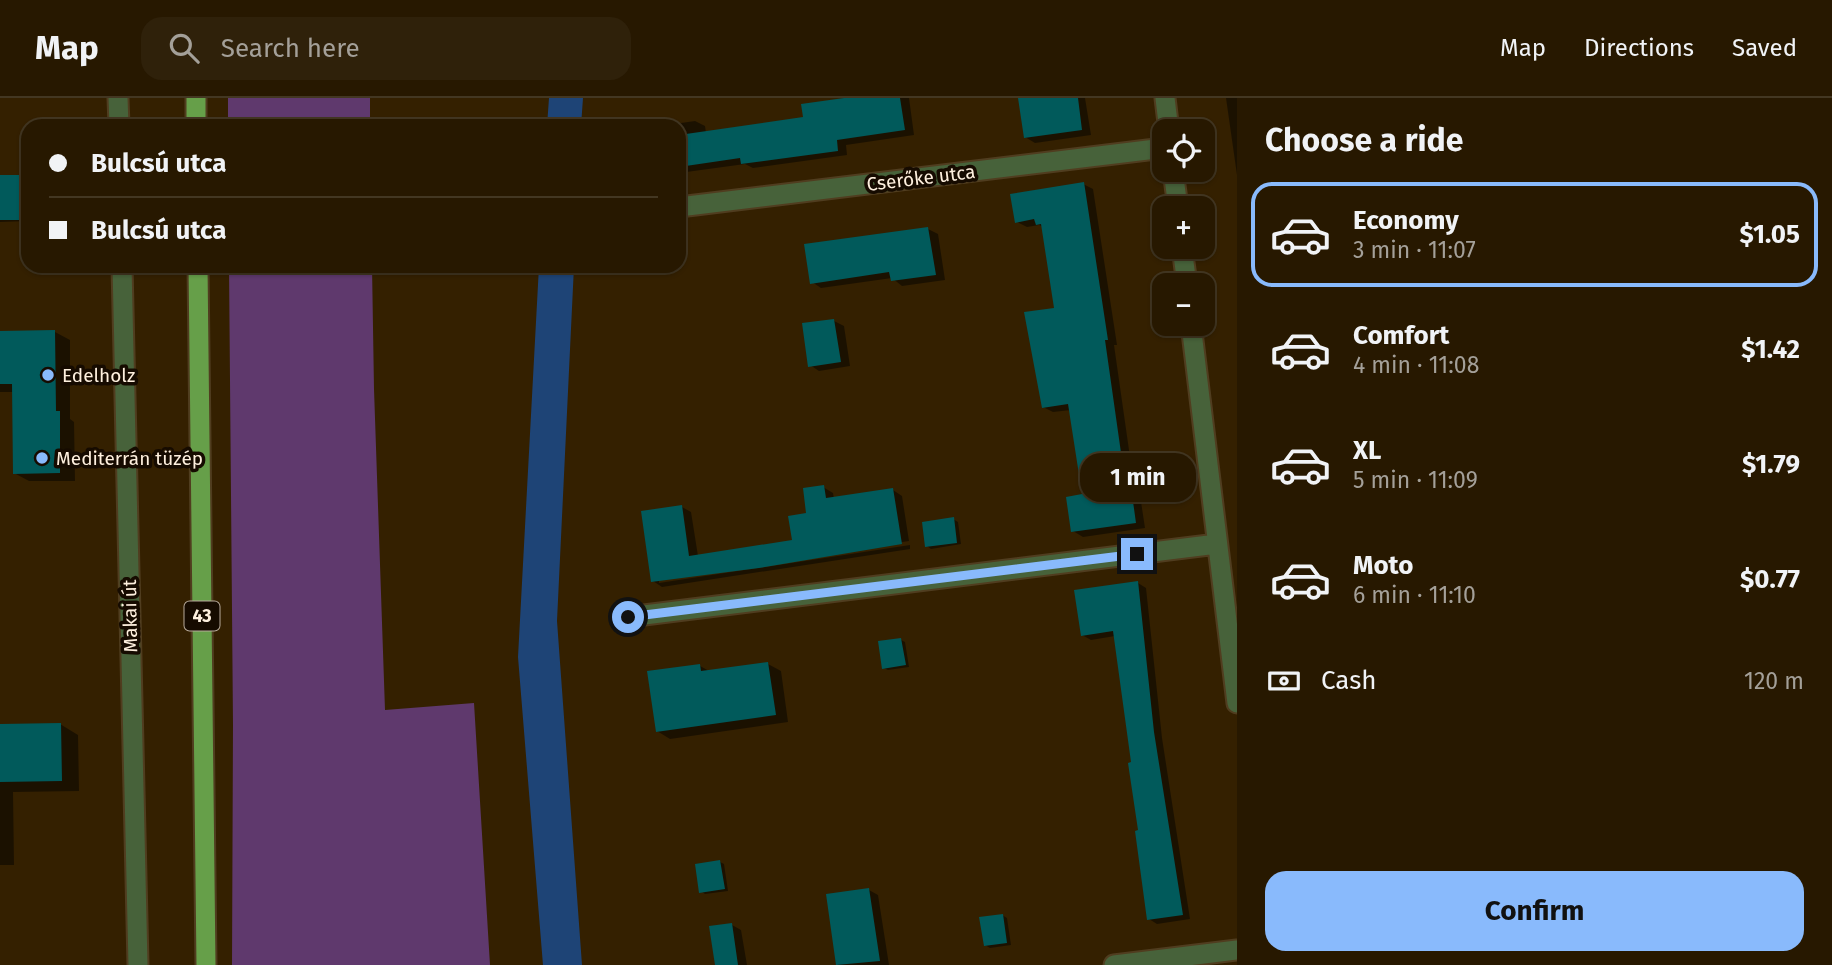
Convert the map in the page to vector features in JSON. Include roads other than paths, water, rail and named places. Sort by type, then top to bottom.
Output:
[{"type":"main road","points":[[196,98],[196,119]]},
{"type":"main road","name":"43","points":[[198,273],[206,965]]},
{"type":"street","points":[[118,98],[119,119]]},
{"type":"street","points":[[1165,98],[1168,119]]},
{"type":"street","name":"Cserőke utca","points":[[686,206],[1152,149]]},
{"type":"street","name":"Makai út","points":[[122,273],[138,965]]},
{"type":"street","points":[[1192,336],[1237,703]]},
{"type":"street","points":[[628,617],[1217,544]]},
{"type":"street","points":[[1114,965],[1237,950]]},
{"type":"water","points":[[549,98],[583,98],[582,119],[548,119]]},
{"type":"water","points":[[539,273],[574,273],[557,621],[582,965],[543,965],[518,657]]},
{"type":"place","name":"Edelholz","points":[[48,375]]},
{"type":"place","name":"Mediterrán tüzép","points":[[42,458]]}]
